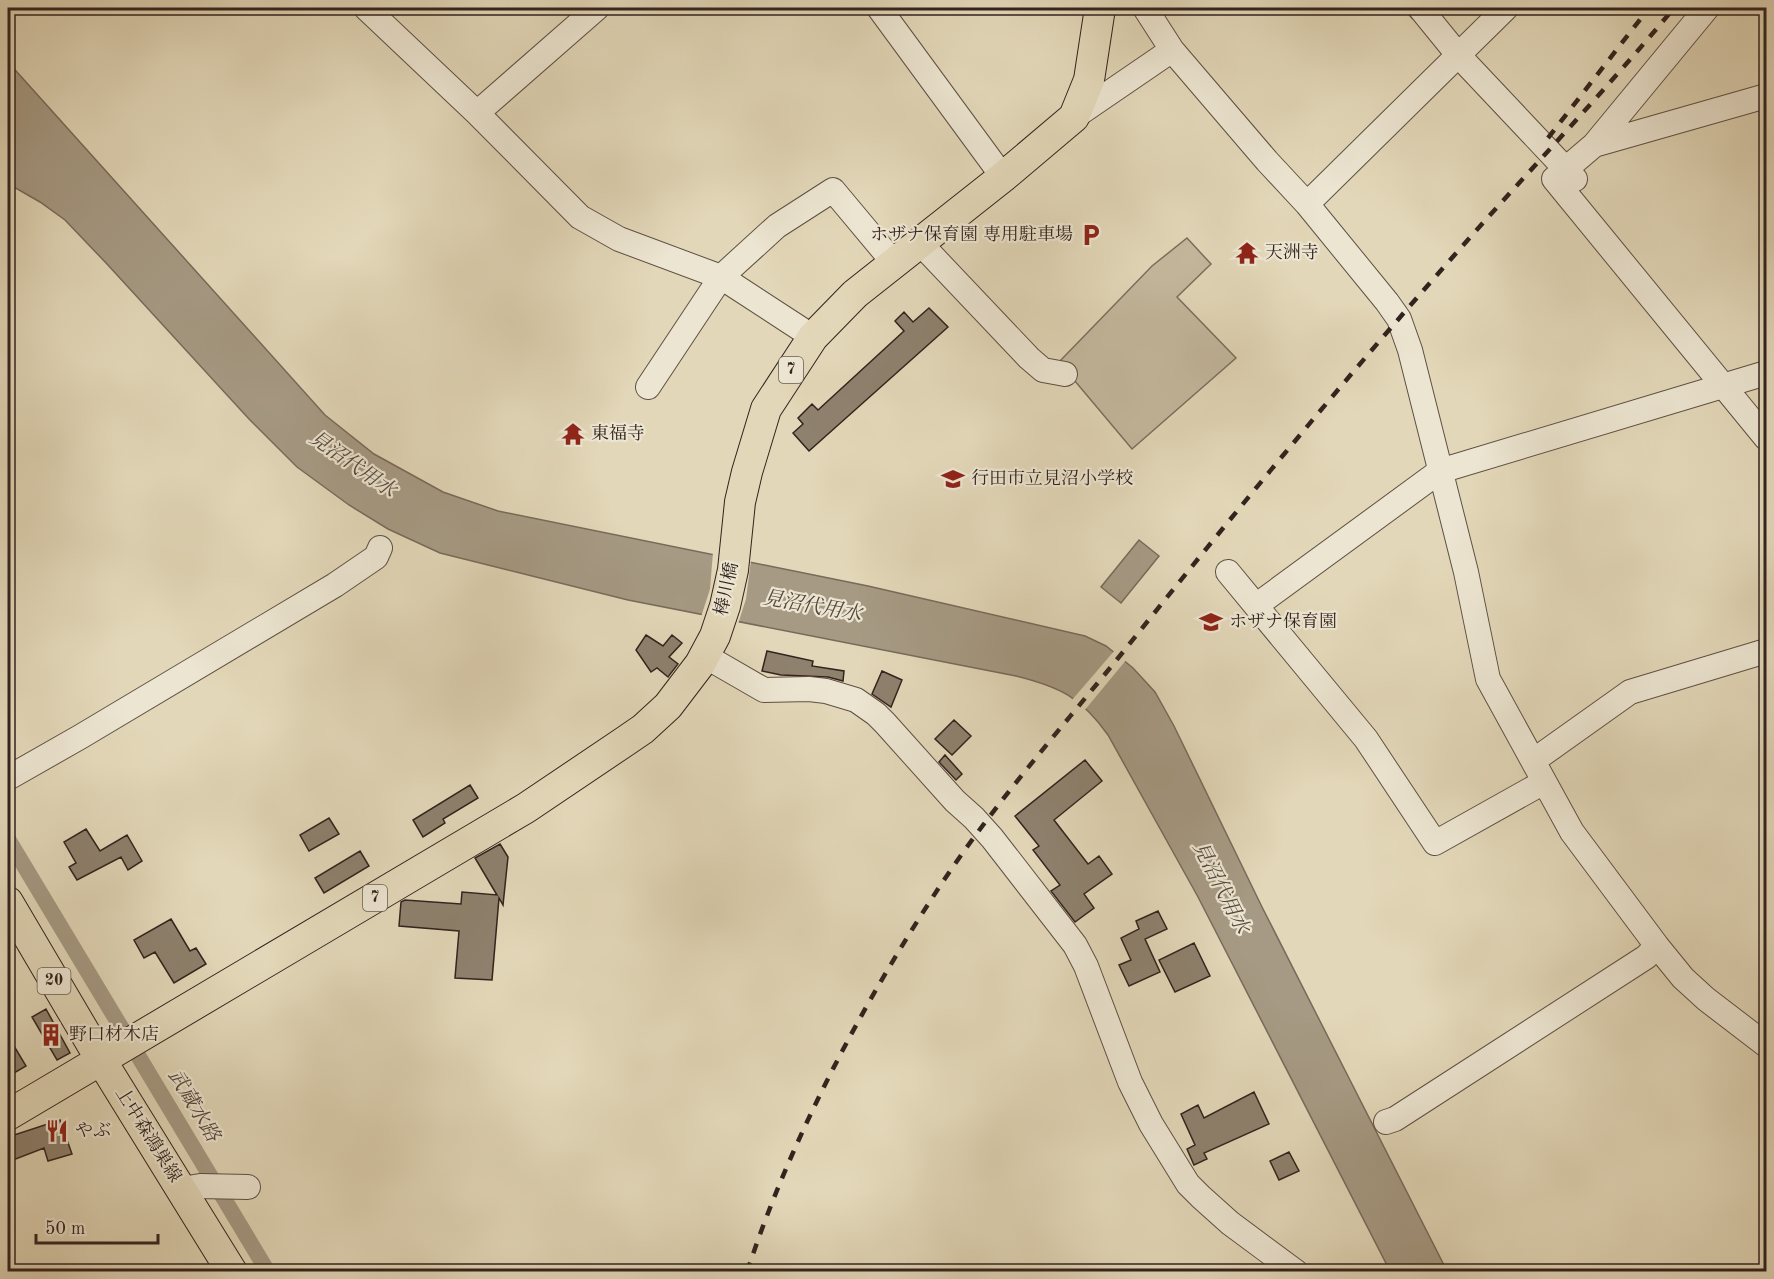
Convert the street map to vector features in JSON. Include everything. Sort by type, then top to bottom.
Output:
[{"type":"main road","name":"7","points":[[813,337],[855,294],[1003,177],[1074,117],[1089,80],[1100,8]]},
{"type":"main road","name":"棒川橋","points":[[705,656],[717,629],[730,585],[743,487],[766,409],[813,337]]},
{"type":"main road","name":"7","points":[[8,1115],[511,817],[616,748],[643,729],[668,706],[686,685],[705,656]]},
{"type":"main road","name":"20","points":[[8,902],[101,1060]]},
{"type":"main road","name":"上中森鴻巣線","points":[[101,1060],[189,1188],[232,1272]]},
{"type":"street","points":[[366,8],[477,113],[580,217],[619,239],[721,277],[813,337]]},
{"type":"street","points":[[477,113],[597,8]]},
{"type":"street","points":[[879,8],[1003,177]]},
{"type":"street","points":[[1145,8],[1172,50],[1307,204],[1399,319],[1410,350],[1466,572],[1488,679],[1572,832],[1657,946],[1683,978],[1706,999],[1767,1045]]},
{"type":"street","points":[[1420,8],[1459,56],[1567,168]]},
{"type":"street","points":[[1307,204],[1506,8]]},
{"type":"street","points":[[1707,8],[1594,145],[1554,179],[1733,383],[1767,438]]},
{"type":"street","points":[[1074,117],[1172,50]]},
{"type":"street","points":[[1594,145],[1767,96]]},
{"type":"street","points":[[648,387],[721,277],[777,226],[833,190],[894,263]]},
{"type":"street","points":[[920,243],[1043,370],[1065,374]]},
{"type":"street","points":[[1257,605],[1440,471],[1767,373]]},
{"type":"street","points":[[8,778],[335,585],[376,557],[380,548]]},
{"type":"street","points":[[1228,572],[1366,739],[1435,843],[1538,771],[1630,692],[1767,651]]},
{"type":"street","points":[[705,656],[764,690],[809,689],[826,691],[856,700],[885,723],[955,801],[983,827],[1075,945],[1090,977],[1130,1082],[1151,1124],[1188,1184],[1230,1223],[1296,1272]]},
{"type":"street","points":[[1386,1122],[1395,1119],[1636,963],[1657,946]]},
{"type":"street","points":[[189,1188],[245,1187]]},
{"type":"shaded area","points":[[1187,238],[1211,264],[1177,297],[1236,358],[1132,449],[1059,362],[1152,266]]},
{"type":"water","name":"見沼代用水","points":[[8,62],[325,415],[374,454],[443,492],[498,511],[868,586],[1085,636],[1106,646],[1133,668],[1155,692],[1174,726],[1262,907],[1447,1271],[1390,1271],[1198,897],[1108,735],[1079,703],[1057,689],[1016,676],[628,600],[440,553],[388,529],[349,505],[297,467],[249,419],[65,220],[12,186],[8,180]]},
{"type":"water","points":[[1139,540],[1159,556],[1121,603],[1101,587]]},
{"type":"pier","points":[[713,552],[751,560],[746,599],[738,624],[701,617],[710,589]]},
{"type":"pier","points":[[1115,650],[1127,659],[1084,711],[1072,700]]},
{"type":"building","points":[[929,308],[948,327],[809,451],[793,433],[803,424],[798,418],[812,404],[818,410],[904,331],[895,321],[904,312],[913,322]]},
{"type":"building","points":[[646,635],[663,646],[672,635],[682,643],[669,657],[678,664],[668,677],[657,668],[651,672],[636,650]]},
{"type":"building","points":[[767,651],[813,661],[812,666],[844,671],[843,681],[828,677],[781,675],[762,671]]},
{"type":"building","points":[[882,671],[902,680],[891,707],[872,694]]},
{"type":"building","points":[[954,720],[971,736],[952,755],[935,739]]},
{"type":"building","points":[[945,755],[962,774],[956,780],[939,762]]},
{"type":"building","points":[[1085,760],[1102,781],[1054,820],[1088,864],[1099,856],[1112,874],[1084,894],[1094,908],[1075,922],[1051,891],[1060,885],[1033,850],[1039,846],[1015,816]]},
{"type":"building","points":[[470,785],[478,798],[443,819],[445,823],[423,837],[413,820]]},
{"type":"building","points":[[329,818],[339,834],[309,851],[300,835]]},
{"type":"building","points":[[86,829],[100,851],[127,835],[142,861],[128,870],[121,857],[77,880],[69,867],[76,863],[64,842]]},
{"type":"building","points":[[500,844],[508,857],[503,905],[499,898],[492,980],[455,978],[459,931],[399,926],[401,902],[405,900],[461,904],[462,892],[497,895],[475,858]]},
{"type":"building","points":[[360,851],[369,866],[324,893],[315,878]]},
{"type":"building","points":[[1158,911],[1167,929],[1145,939],[1160,972],[1129,986],[1119,965],[1131,960],[1121,938],[1139,929],[1136,921]]},
{"type":"building","points":[[171,919],[190,951],[196,948],[206,964],[174,983],[155,952],[144,958],[134,940]]},
{"type":"building","points":[[1194,943],[1210,976],[1175,992],[1159,960]]},
{"type":"building","name":"野口材木店","points":[[46,1009],[70,1053],[57,1060],[32,1017]]},
{"type":"building","name":"野口材木店","points":[[8,1036],[26,1066],[14,1073],[8,1063]]},
{"type":"building","points":[[1254,1092],[1269,1124],[1204,1153],[1207,1159],[1194,1165],[1187,1149],[1195,1145],[1181,1114],[1198,1105],[1204,1118]]},
{"type":"building","points":[[60,1120],[72,1154],[48,1161],[44,1148],[8,1162],[8,1137]]},
{"type":"building","points":[[1289,1152],[1299,1171],[1279,1180],[1270,1161]]},
{"type":"waterway","points":[[1405,8],[1413,17]]},
{"type":"waterway","name":"武蔵水路","points":[[8,839],[268,1272]]},
{"type":"railway","points":[[1548,138],[1649,8]]},
{"type":"railway","points":[[747,1272],[784,1173],[830,1074],[910,933],[981,828],[1321,410],[1443,268],[1674,8]]},
{"type":"place","name":"ホザナ保育園 専用駐車場","points":[[1091,235]]},
{"type":"place","name":"天洲寺","points":[[1247,253]]},
{"type":"place","name":"東福寺","points":[[573,434]]},
{"type":"place","name":"行田市立見沼小学校","points":[[953,479]]},
{"type":"place","name":"ホザナ保育園","points":[[1211,622]]},
{"type":"place","name":"野口材木店","points":[[51,1035]]},
{"type":"place","name":"やぶ","points":[[57,1131]]}]
